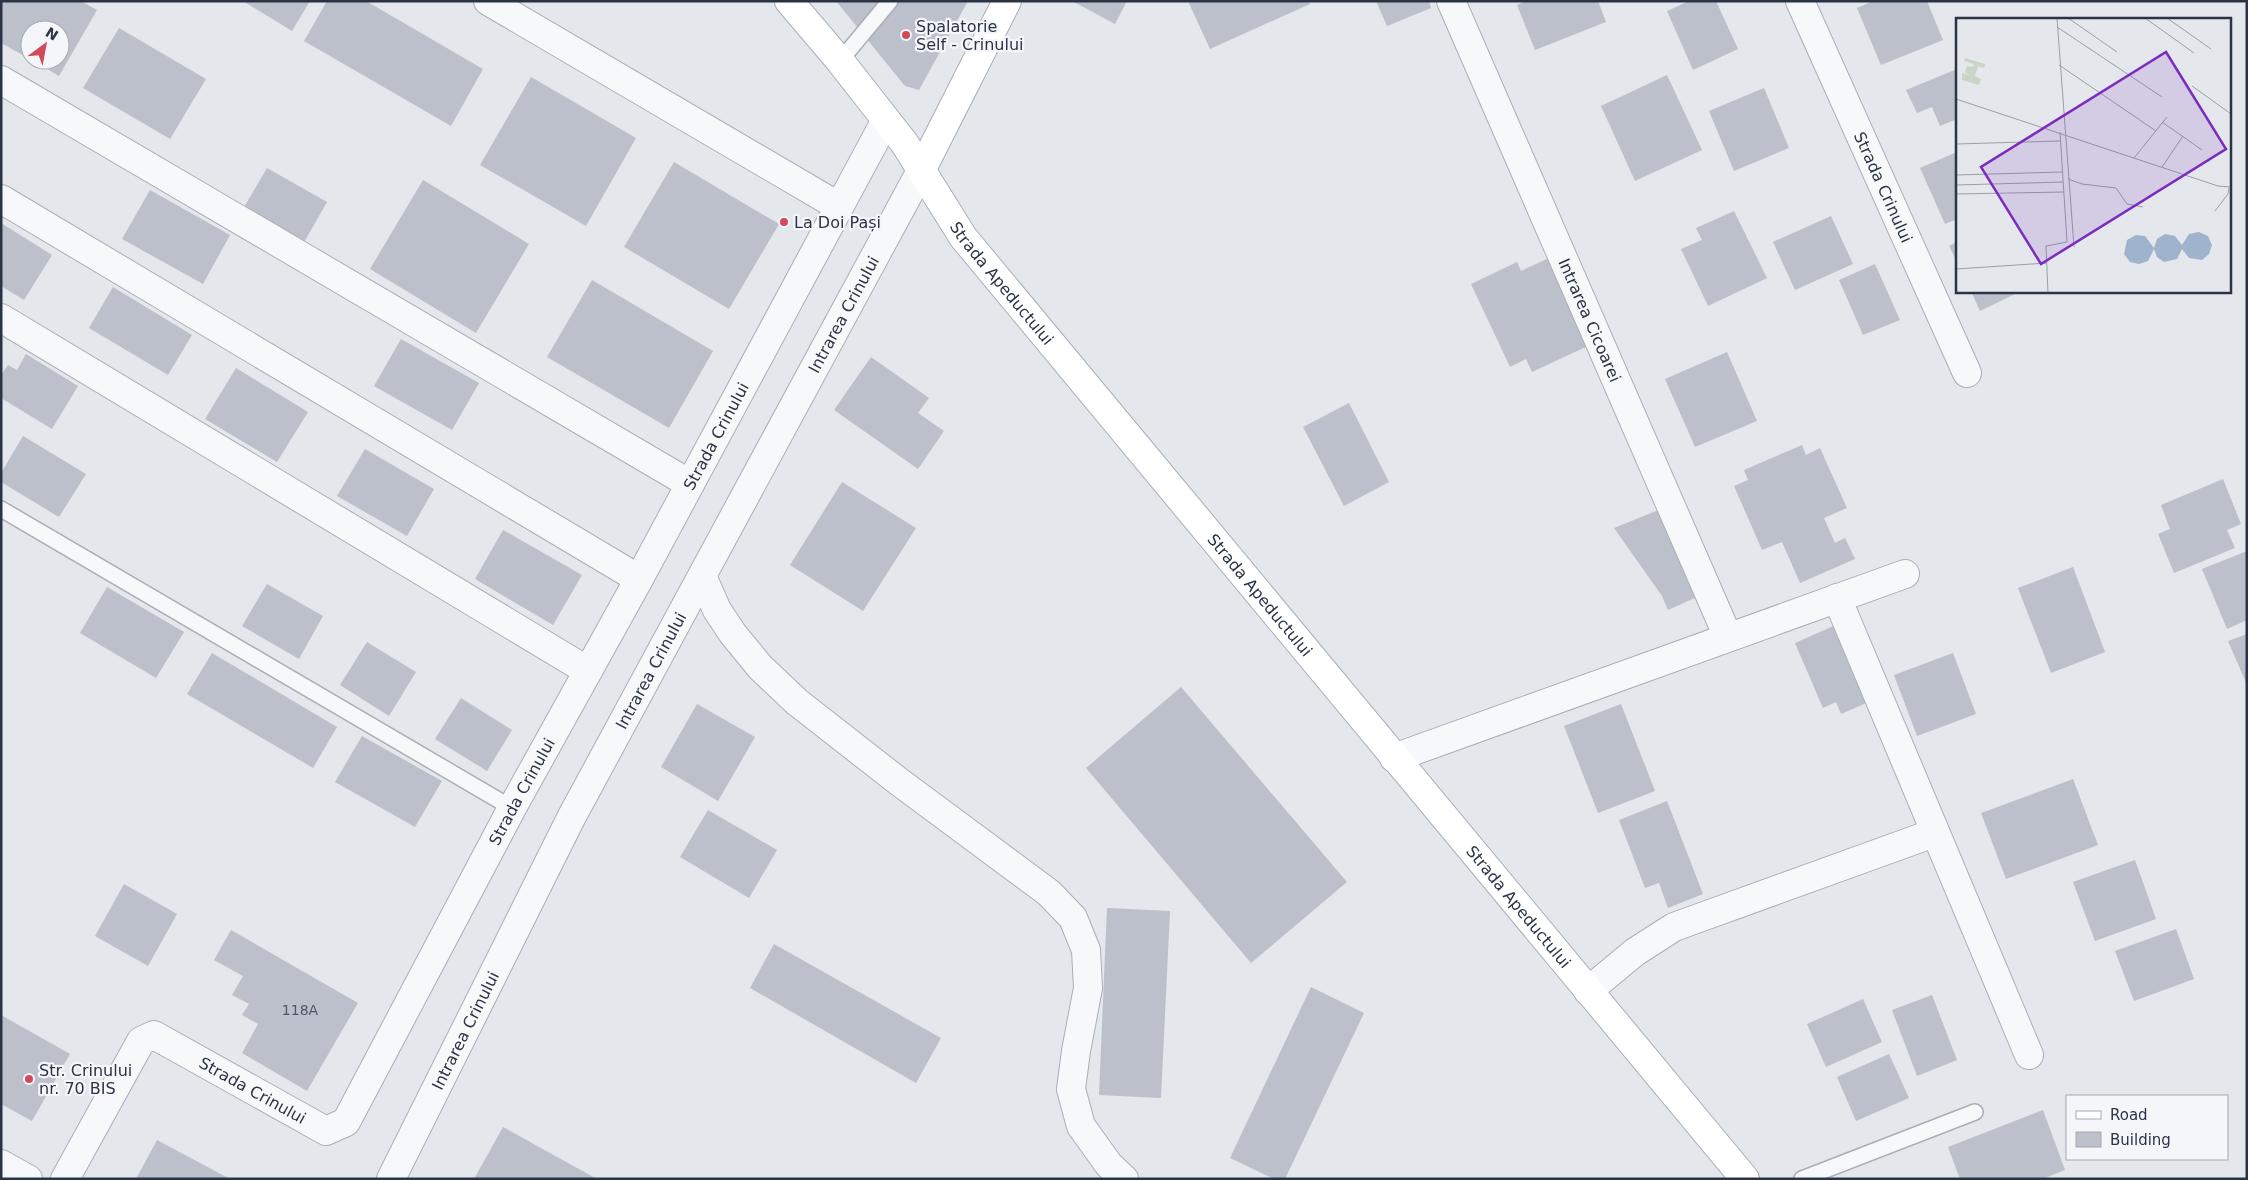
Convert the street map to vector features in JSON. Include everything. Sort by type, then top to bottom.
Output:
[{"type":"street","points":[[488,1],[838,206]]},
{"type":"street","name":"Strada Apeductului","points":[[789,1],[840,61],[886,120],[922,169],[963,237],[1745,1179]]},
{"type":"street","name":"Intrarea Cicoarei","points":[[1451,1],[1728,637]]},
{"type":"street","name":"Strada Crinului","points":[[1800,1],[1967,373]]},
{"type":"street","points":[[922,169],[1004,2]]},
{"type":"street","points":[[1,80],[690,484]]},
{"type":"street","name":"Strada Crinului","points":[[64,1179],[141,1041],[154,1035],[326,1131],[346,1122],[512,808],[639,579],[838,206],[886,120]]},
{"type":"street","name":"Intrarea Crinului","points":[[392,1179],[571,818],[922,169]]},
{"type":"street","points":[[1,198],[639,579]]},
{"type":"street","points":[[1,318],[588,671]]},
{"type":"street","points":[[1394,758],[1905,574]]},
{"type":"street","points":[[702,576],[717,610],[733,634],[760,667],[797,702],[898,781],[1049,893],[1073,918],[1086,950],[1088,988],[1071,1089],[1081,1126],[1109,1165],[1124,1179]]},
{"type":"street","points":[[1837,598],[2029,1056]]},
{"type":"street","points":[[1588,991],[1635,952],[1674,927],[1934,832]]},
{"type":"street","points":[[1,1164],[28,1179]]},
{"type":"lane","points":[[840,61],[890,1]]},
{"type":"lane","points":[[1,509],[512,808]]},
{"type":"lane","points":[[1802,1179],[1975,1112]]},
{"type":"building","points":[[1,1],[81,1],[97,10],[70,57],[70,20],[20,20],[20,53],[1,43]]},
{"type":"building","points":[[243,1],[310,1],[292,31]]},
{"type":"building","points":[[327,1],[366,1],[483,69],[451,126],[304,41]]},
{"type":"building","name":"Spalatorie Self - Crinului","points":[[836,1],[968,1],[919,90],[905,86]]},
{"type":"building","points":[[1072,1],[1127,1],[1115,24]]},
{"type":"building","points":[[1188,1],[1308,1],[1310,4],[1210,49]]},
{"type":"building","points":[[1376,1],[1429,1],[1431,8],[1387,26]]},
{"type":"building","points":[[1526,1],[1598,1],[1606,22],[1535,50],[1517,5]]},
{"type":"building","points":[[1689,1],[1716,1],[1738,49],[1693,70],[1667,11]]},
{"type":"building","points":[[1873,1],[1927,1],[1943,40],[1881,65],[1857,8]]},
{"type":"building","points":[[119,28],[206,79],[170,139],[83,88]]},
{"type":"building","points":[[1956,69],[1956,119],[1940,126],[1932,107],[1917,113],[1906,90]]},
{"type":"building","points":[[49,70],[62,70],[59,76]]},
{"type":"building","points":[[1667,75],[1702,150],[1635,181],[1601,106]]},
{"type":"building","points":[[531,77],[636,138],[586,226],[480,165]]},
{"type":"building","points":[[1764,88],[1789,148],[1734,171],[1709,111]]},
{"type":"building","points":[[1956,152],[1956,219],[1945,224],[1920,168]]},
{"type":"building","points":[[674,162],[779,224],[729,309],[624,247]]},
{"type":"building","points":[[267,168],[327,202],[303,244],[243,209]]},
{"type":"building","points":[[423,180],[529,244],[476,333],[370,269]]},
{"type":"building","points":[[150,190],[230,235],[203,284],[122,239]]},
{"type":"building","points":[[1734,211],[1767,278],[1708,306],[1681,249],[1702,240],[1696,228]]},
{"type":"building","points":[[1831,216],[1853,264],[1795,290],[1773,242]]},
{"type":"building","points":[[1,223],[52,255],[24,300],[1,286]]},
{"type":"building","points":[[1956,242],[1956,260],[1949,246]]},
{"type":"building","points":[[1549,258],[1590,345],[1532,372],[1526,359],[1510,367],[1471,284],[1517,262],[1521,271]]},
{"type":"building","points":[[1875,264],[1900,320],[1863,335],[1839,280]]},
{"type":"building","points":[[592,280],[713,351],[669,428],[547,357]]},
{"type":"building","points":[[113,287],[192,335],[168,375],[89,328]]},
{"type":"building","points":[[1971,292],[2019,292],[1980,311]]},
{"type":"building","points":[[401,339],[479,383],[452,430],[374,386]]},
{"type":"building","points":[[1727,352],[1757,421],[1695,447],[1665,379]]},
{"type":"building","points":[[26,354],[78,386],[52,429],[1,398],[1,375],[8,365],[17,370]]},
{"type":"building","points":[[871,357],[929,398],[918,413],[944,431],[918,469],[834,410]]},
{"type":"building","points":[[236,368],[308,412],[277,462],[205,419]]},
{"type":"building","points":[[1349,403],[1389,482],[1344,506],[1303,427]]},
{"type":"building","points":[[23,436],[86,474],[59,517],[1,482],[1,473]]},
{"type":"building","points":[[1802,445],[1806,455],[1820,448],[1847,508],[1824,518],[1835,543],[1845,538],[1855,559],[1800,583],[1782,542],[1762,550],[1734,486],[1748,480],[1744,470]]},
{"type":"building","points":[[365,449],[434,489],[407,536],[337,496]]},
{"type":"building","points":[[2223,479],[2241,524],[2227,530],[2235,548],[2174,573],[2158,534],[2170,529],[2161,505]]},
{"type":"building","points":[[842,482],[916,528],[863,611],[790,565]]},
{"type":"building","points":[[1661,509],[1697,597],[1668,610],[1662,596],[1614,528]]},
{"type":"building","points":[[503,530],[582,575],[553,625],[475,579]]},
{"type":"building","points":[[2247,551],[2247,620],[2227,629],[2202,569]]},
{"type":"building","points":[[2073,567],[2105,652],[2051,673],[2018,588]]},
{"type":"building","points":[[267,584],[323,616],[299,659],[242,626]]},
{"type":"building","points":[[107,587],[184,632],[156,678],[80,633]]},
{"type":"building","points":[[1838,624],[1871,701],[1841,714],[1836,702],[1823,708],[1795,643]]},
{"type":"building","points":[[2247,634],[2247,685],[2228,641]]},
{"type":"building","points":[[367,642],[416,672],[389,716],[340,685]]},
{"type":"building","points":[[212,653],[337,727],[313,768],[187,694]]},
{"type":"building","points":[[1953,653],[1976,714],[1917,736],[1894,675]]},
{"type":"building","points":[[1181,687],[1347,882],[1251,963],[1086,768]]},
{"type":"building","points":[[461,698],[512,730],[487,771],[435,739]]},
{"type":"building","points":[[697,704],[755,737],[718,801],[661,767]]},
{"type":"building","points":[[1621,704],[1655,791],[1598,813],[1564,726]]},
{"type":"building","points":[[362,736],[442,781],[415,827],[335,782]]},
{"type":"building","points":[[2073,779],[2098,845],[2006,879],[1981,813]]},
{"type":"building","points":[[1667,801],[1703,894],[1668,908],[1659,883],[1645,888],[1619,820]]},
{"type":"building","points":[[708,810],[777,850],[749,898],[680,857]]},
{"type":"building","points":[[2135,860],[2156,919],[2095,941],[2073,882]]},
{"type":"building","points":[[124,884],[177,914],[148,966],[95,936]]},
{"type":"building","points":[[1107,908],[1170,911],[1161,1098],[1099,1095]]},
{"type":"building","points":[[2176,929],[2194,979],[2134,1001],[2115,951]]},
{"type":"building","points":[[231,930],[358,1003],[307,1091],[242,1053],[258,1024],[242,1015],[249,1004],[232,995],[243,976],[214,960]]},
{"type":"building","points":[[774,944],[941,1038],[916,1083],[750,988]]},
{"type":"building","points":[[1311,987],[1364,1013],[1285,1179],[1274,1179],[1230,1158]]},
{"type":"building","points":[[1932,995],[1957,1060],[1917,1076],[1892,1010]]},
{"type":"building","points":[[1863,999],[1882,1042],[1826,1067],[1807,1024]]},
{"type":"building","name":"Str. Crinului nr. 70 BIS","points":[[1,1015],[70,1054],[32,1121],[1,1104]]},
{"type":"building","points":[[1889,1054],[1909,1098],[1856,1121],[1837,1077]]},
{"type":"building","points":[[2043,1110],[2065,1170],[2042,1179],[1960,1179],[1948,1147]]},
{"type":"building","points":[[503,1127],[597,1179],[474,1179]]},
{"type":"building","points":[[157,1140],[230,1179],[136,1179]]},
{"type":"place","name":"Spalatorie Self - Crinului","points":[[906,35]]},
{"type":"place","name":"La Doi Pași","points":[[784,222]]},
{"type":"place","name":"Str. Crinului nr. 70 BIS","points":[[29,1079]]}]
